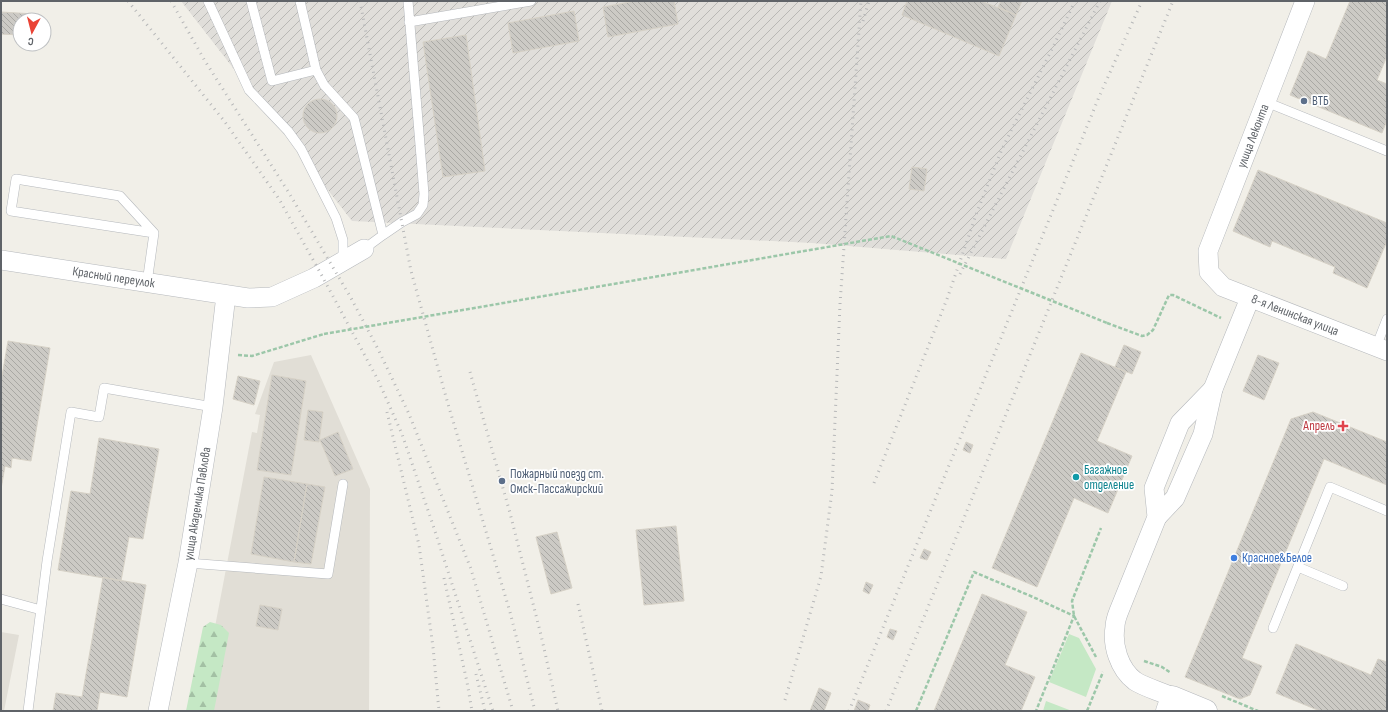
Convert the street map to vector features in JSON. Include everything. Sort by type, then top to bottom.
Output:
[{"type":"street","name":"улица Леконта","points":[[1209,272],[1208,251],[1305,1]]},
{"type":"street","name":"Красный переулок","points":[[1,260],[248,298],[272,297],[314,278],[364,249]]},
{"type":"street","name":"8-я Ленинская улица","points":[[1209,272],[1223,288],[1382,349]]},
{"type":"street","name":"улица Академика Павлова","points":[[158,711],[188,563],[213,407],[226,295]]},
{"type":"street","points":[[1206,711],[1169,704],[1135,680],[1125,670],[1119,660],[1114,644],[1114,627],[1157,517],[1154,488],[1180,423],[1213,389],[1250,298]]},
{"type":"lane","points":[[208,1],[249,90],[288,131],[301,149],[336,218],[343,240],[343,260]]},
{"type":"lane","points":[[251,1],[272,81],[316,70]]},
{"type":"lane","points":[[300,1],[316,70],[324,85],[354,118],[383,235]]},
{"type":"lane","points":[[364,249],[402,222],[417,214],[423,205],[424,194],[408,1]]},
{"type":"lane","points":[[410,22],[531,1]]},
{"type":"lane","points":[[1266,102],[1387,151]]},
{"type":"lane","points":[[16,179],[120,196],[154,233],[11,211],[16,179]]},
{"type":"lane","points":[[146,283],[154,233]]},
{"type":"lane","points":[[1382,349],[1387,319]]},
{"type":"lane","points":[[28,711],[47,561],[72,412],[99,417],[104,388],[213,407]]},
{"type":"lane","points":[[188,563],[328,574],[343,484]]},
{"type":"lane","points":[[1273,628],[1330,488],[1387,511]]},
{"type":"lane","points":[[1298,567],[1343,586]]},
{"type":"lane","points":[[1,599],[41,610]]},
{"type":"path","points":[[252,356],[324,334],[891,236],[1142,336],[1148,335],[1153,330],[1169,295],[1173,295],[1239,327]]},
{"type":"path","points":[[1097,660],[1074,616],[1072,601],[1101,528]]},
{"type":"path","points":[[916,711],[974,572],[1074,616]]},
{"type":"path","points":[[1036,711],[1074,616]]},
{"type":"path","points":[[1087,711],[1103,672],[1101,667]]},
{"type":"shaded area","points":[[181,1],[1112,1],[1006,259],[812,243],[352,221]]},
{"type":"shaded area","points":[[311,355],[370,489],[369,711],[199,711],[252,432],[257,433],[260,415],[255,414],[274,362]]},
{"type":"shaded area","points":[[1,632],[19,635],[4,711],[1,711]]},
{"type":"green space","points":[[210,622],[221,625],[229,633],[214,711],[186,711],[203,627]]},
{"type":"green space","points":[[1069,634],[1079,638],[1096,669],[1086,697],[1049,682]]},
{"type":"green space","points":[[1046,701],[1072,711],[1043,711]]},
{"type":"building","points":[[635,1],[674,1],[678,24],[608,37],[603,7]]},
{"type":"building","points":[[907,1],[981,1],[1016,15],[999,56],[902,15]]},
{"type":"building","points":[[1001,1],[1022,1],[1016,15],[998,7]]},
{"type":"building","points":[[1350,1],[1387,1],[1387,56],[1377,80],[1387,84],[1387,120],[1382,133],[1290,95],[1308,51],[1326,59]]},
{"type":"building","points":[[574,11],[579,41],[513,53],[508,23]]},
{"type":"building","points":[[1,12],[12,13],[12,35],[1,34]]},
{"type":"building","points":[[466,35],[485,171],[443,177],[423,42]]},
{"type":"building","points":[[317,99],[323,99],[332,104],[336,110],[336,122],[332,128],[323,133],[317,133],[308,128],[303,119],[303,113],[308,104]]},
{"type":"building","points":[[912,167],[927,169],[924,191],[909,189]]},
{"type":"building","points":[[1258,170],[1387,223],[1387,241],[1367,288],[1333,273],[1335,267],[1272,241],[1270,247],[1233,231]]},
{"type":"building","points":[[8,341],[50,348],[31,461],[12,458],[11,468],[5,466],[1,489],[1,382]]},
{"type":"building","points":[[1124,345],[1141,352],[1132,374],[1115,367]]},
{"type":"building","name":"Багажное отделение","points":[[1081,353],[1126,372],[1097,441],[1132,456],[1108,513],[1074,498],[1037,587],[992,568]]},
{"type":"building","points":[[1258,355],[1279,363],[1264,400],[1243,391]]},
{"type":"building","points":[[272,375],[306,381],[291,475],[257,470]]},
{"type":"building","points":[[238,376],[260,381],[254,405],[233,399]]},
{"type":"building","points":[[308,410],[323,412],[319,442],[304,440]]},
{"type":"building","points":[[1313,412],[1387,442],[1387,485],[1324,459],[1242,658],[1262,666],[1250,695],[1240,699],[1185,677],[1291,419]]},
{"type":"building","points":[[338,432],[353,469],[335,476],[320,440]]},
{"type":"building","points":[[99,438],[159,449],[143,539],[129,537],[121,581],[58,570],[71,491],[90,494]]},
{"type":"building","points":[[966,442],[973,445],[970,453],[963,450]]},
{"type":"building","points":[[264,477],[307,484],[294,562],[251,554]]},
{"type":"building","points":[[307,484],[325,487],[311,564],[294,562]]},
{"type":"building","points":[[676,526],[684,601],[644,605],[636,530]]},
{"type":"building","points":[[557,532],[572,588],[551,594],[536,537]]},
{"type":"building","points":[[924,549],[931,552],[927,560],[920,558]]},
{"type":"building","points":[[103,577],[146,585],[127,697],[100,692],[97,711],[53,711],[56,693],[82,697]]},
{"type":"building","points":[[866,582],[873,585],[869,594],[863,591]]},
{"type":"building","points":[[982,594],[1027,612],[1005,665],[1035,677],[1021,711],[934,711]]},
{"type":"building","points":[[260,605],[282,609],[278,630],[256,626]]},
{"type":"building","points":[[890,629],[897,631],[893,640],[887,637]]},
{"type":"building","points":[[1296,644],[1371,675],[1378,659],[1387,662],[1387,711],[1320,711],[1276,693]]},
{"type":"building","points":[[819,688],[831,693],[824,711],[810,711]]},
{"type":"building","points":[[858,700],[870,705],[868,711],[854,711]]},
{"type":"railway","points":[[128,1],[225,122],[279,199],[378,380],[402,434],[493,711]]},
{"type":"railway","points":[[171,1],[205,61],[289,193],[351,298],[379,351],[409,414],[471,569],[513,711]]},
{"type":"railway","points":[[360,1],[411,271],[448,404],[510,612],[535,711]]},
{"type":"railway","points":[[785,700],[821,576],[832,491],[840,304],[861,1]]},
{"type":"railway","points":[[863,21],[869,1]]},
{"type":"railway","points":[[874,483],[947,299],[977,212],[1002,149],[1075,1]]},
{"type":"railway","points":[[960,274],[1100,1]]},
{"type":"railway","points":[[849,711],[1099,97],[1142,1]]},
{"type":"railway","points":[[886,711],[1173,1]]},
{"type":"railway","points":[[470,372],[510,513],[541,635],[558,711]]},
{"type":"railway","points":[[387,412],[419,545],[433,647],[439,711]]},
{"type":"railway","points":[[444,578],[472,711]]},
{"type":"railway","points":[[578,604],[602,711]]},
{"type":"railway","points":[[476,674],[485,711]]},
{"type":"place","name":"ВТБ","points":[[1304,101]]},
{"type":"place","name":"Апрель","points":[[1343,426]]},
{"type":"place","name":"Багажное отделение","points":[[1076,477]]},
{"type":"place","name":"Пожарный поезд ст. Омск-Пассажирский","points":[[502,481]]},
{"type":"place","name":"Красное&Белое","points":[[1234,558]]}]
